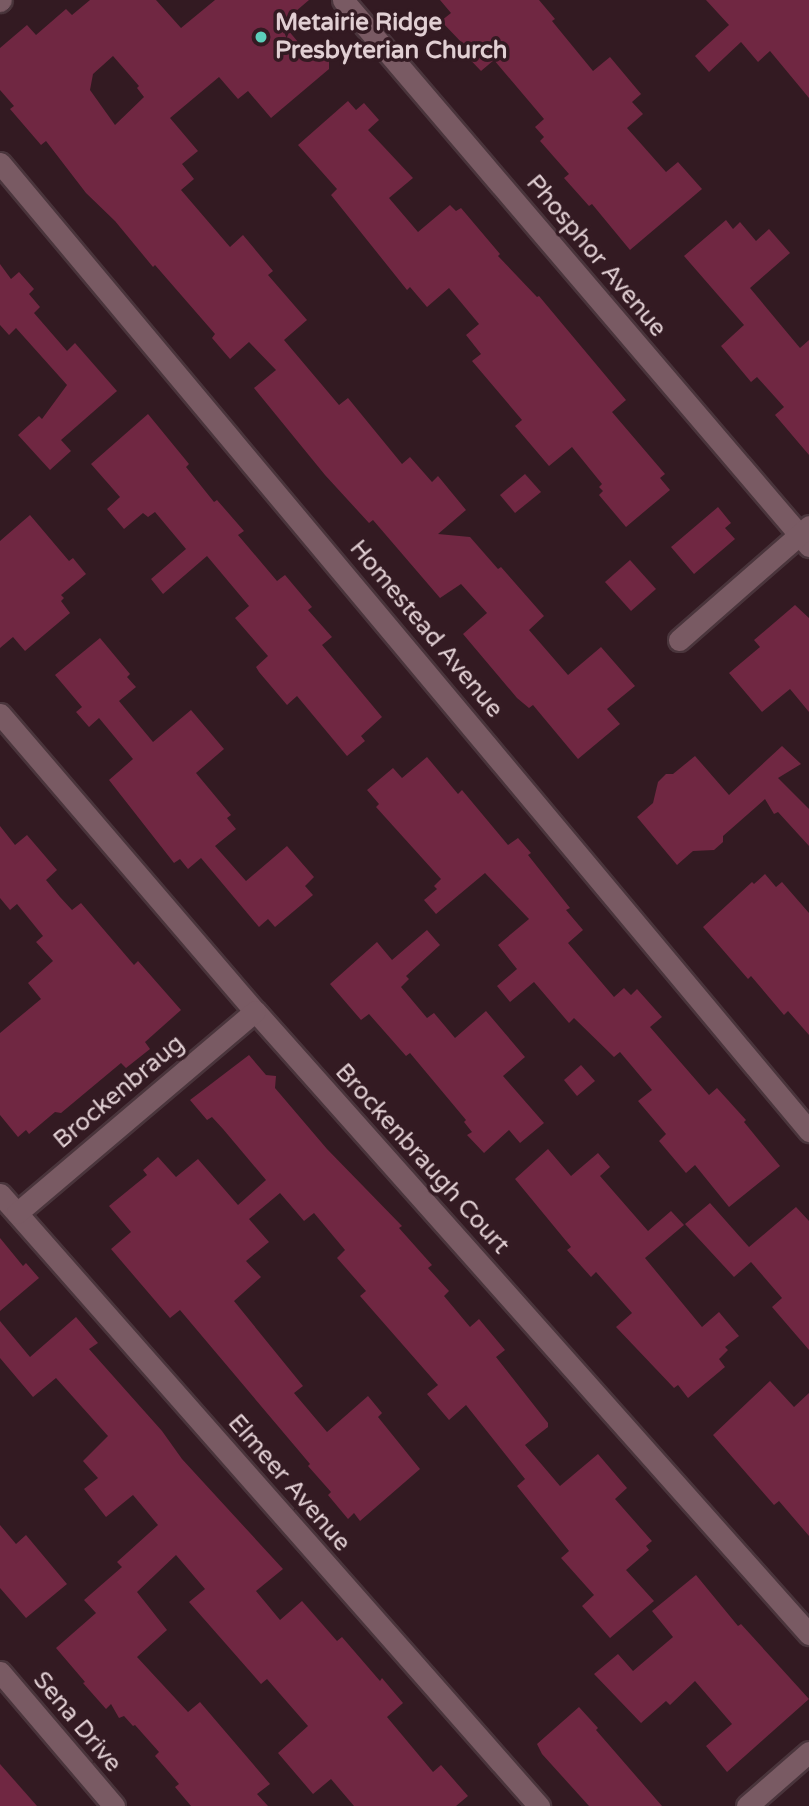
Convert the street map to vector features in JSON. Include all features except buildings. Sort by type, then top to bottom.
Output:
[{"type":"street","name":"Phosphor Avenue","points":[[343,0],[806,536]]},
{"type":"street","name":"Homestead Avenue","points":[[0,163],[809,1132]]},
{"type":"street","points":[[679,640],[806,536]]},
{"type":"street","name":"Brockenbraugh Court","points":[[0,714],[256,1011],[809,1634]]},
{"type":"street","name":"Brockenbraug","points":[[17,1213],[256,1011]]},
{"type":"street","name":"Elmeer Avenue","points":[[0,1194],[538,1806]]},
{"type":"street","name":"Sena Drive","points":[[0,1672],[114,1806]]},
{"type":"street","points":[[747,1806],[809,1752]]},
{"type":"place","name":"Metairie Ridge Presbyterian Church","points":[[261,37]]}]
